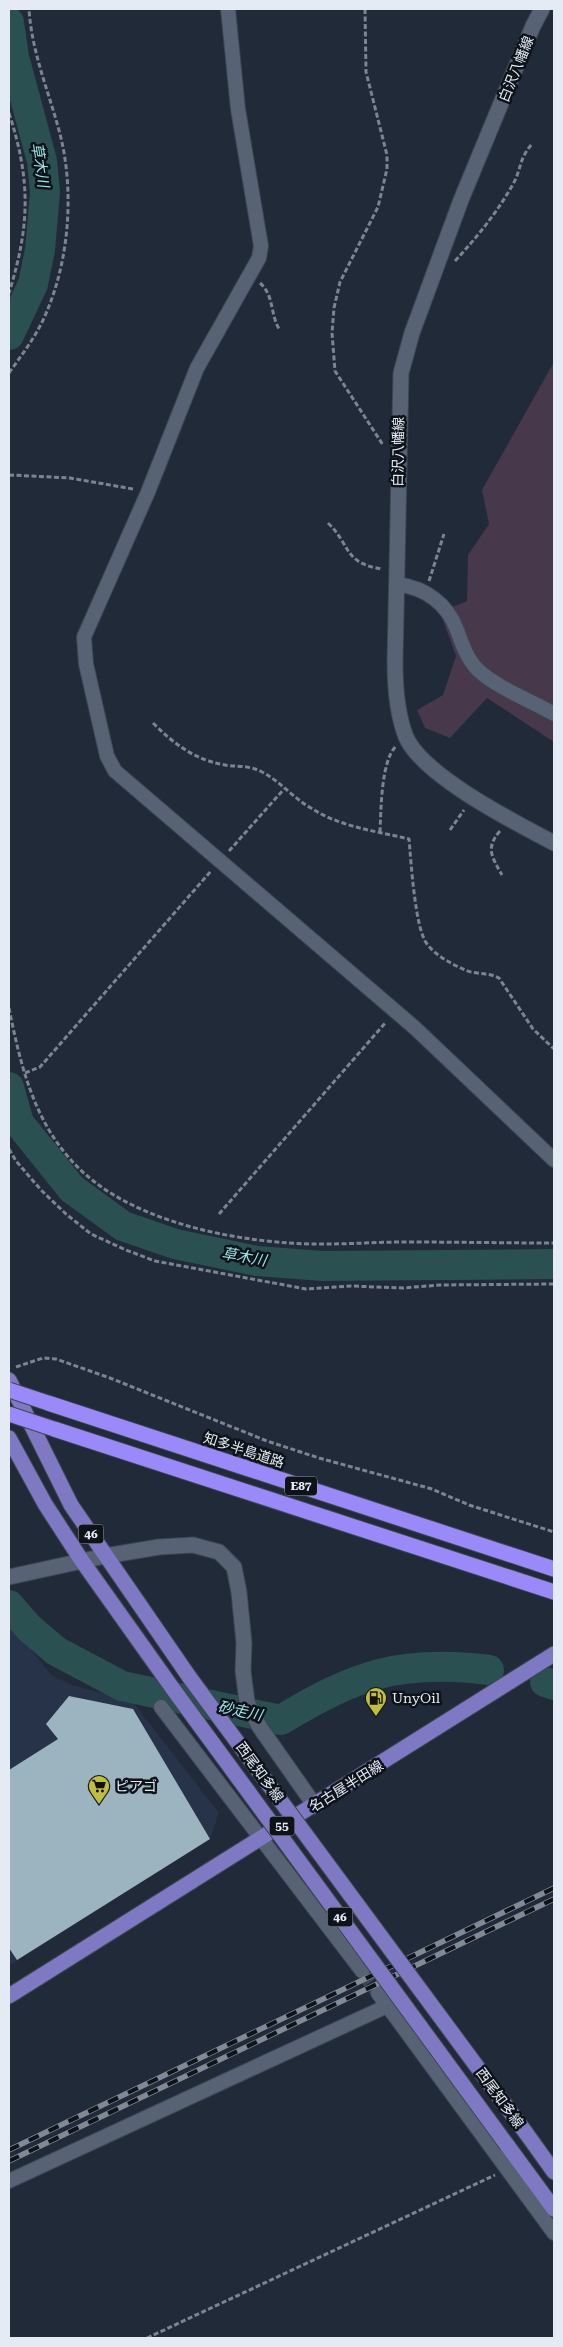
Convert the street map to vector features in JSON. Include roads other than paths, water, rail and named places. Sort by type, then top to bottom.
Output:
[{"type":"highway","name":"知多半島道路","points":[[9,1390],[554,1569]]},
{"type":"highway","name":"E87","points":[[9,1414],[554,1592]]},
{"type":"main road","name":"白沢八幡線","points":[[542,9],[533,26],[461,200],[412,333],[401,373],[398,454],[396,687],[402,723],[407,739],[423,761],[473,797],[511,821],[554,844]]},
{"type":"main road","name":"西尾知多線","points":[[9,1380],[71,1505],[105,1556],[190,1678],[554,2172]]},
{"type":"main road","name":"西尾知多線","points":[[9,1438],[44,1504],[82,1561],[173,1689],[554,2209]]},
{"type":"main road","points":[[9,1577],[105,1556],[158,1547],[193,1545],[219,1552],[234,1567],[239,1592],[244,1643],[243,1672],[246,1702],[259,1726],[315,1806]]},
{"type":"main road","name":"名古屋半田線","points":[[9,1996],[315,1806],[554,1654]]},
{"type":"street","points":[[228,9],[238,108],[261,246],[259,258],[197,368],[148,492],[84,637],[83,648],[86,664],[107,756],[115,771],[394,1012],[415,1028],[554,1160]]},
{"type":"street","points":[[397,577],[436,599],[449,611],[465,652],[478,670],[554,714]]},
{"type":"street","points":[[161,1707],[362,1972]]},
{"type":"street","points":[[378,1993],[554,2234]]},
{"type":"street","points":[[9,2181],[387,2006]]},
{"type":"waterway","name":"草木川","points":[[9,22],[14,57],[42,161],[45,192],[40,250],[33,284],[9,335]]},
{"type":"waterway","name":"草木川","points":[[9,1087],[19,1123],[72,1189],[123,1226],[175,1244],[257,1261],[323,1266],[554,1264]]},
{"type":"waterway","name":"砂走川","points":[[9,1605],[29,1628],[56,1651],[122,1686],[281,1720],[332,1692],[379,1674],[429,1667],[489,1670]]},
{"type":"waterway","name":"砂走川","points":[[545,1682],[554,1685]]},
{"type":"tunnel","points":[[362,1971],[378,1993]]},
{"type":"railway","points":[[9,2150],[554,1888]]},
{"type":"railway","points":[[9,2161],[554,1899]]},
{"type":"place","name":"UnyOil","points":[[376,1717]]},
{"type":"place","name":"ピアゴ","points":[[99,1805]]}]
